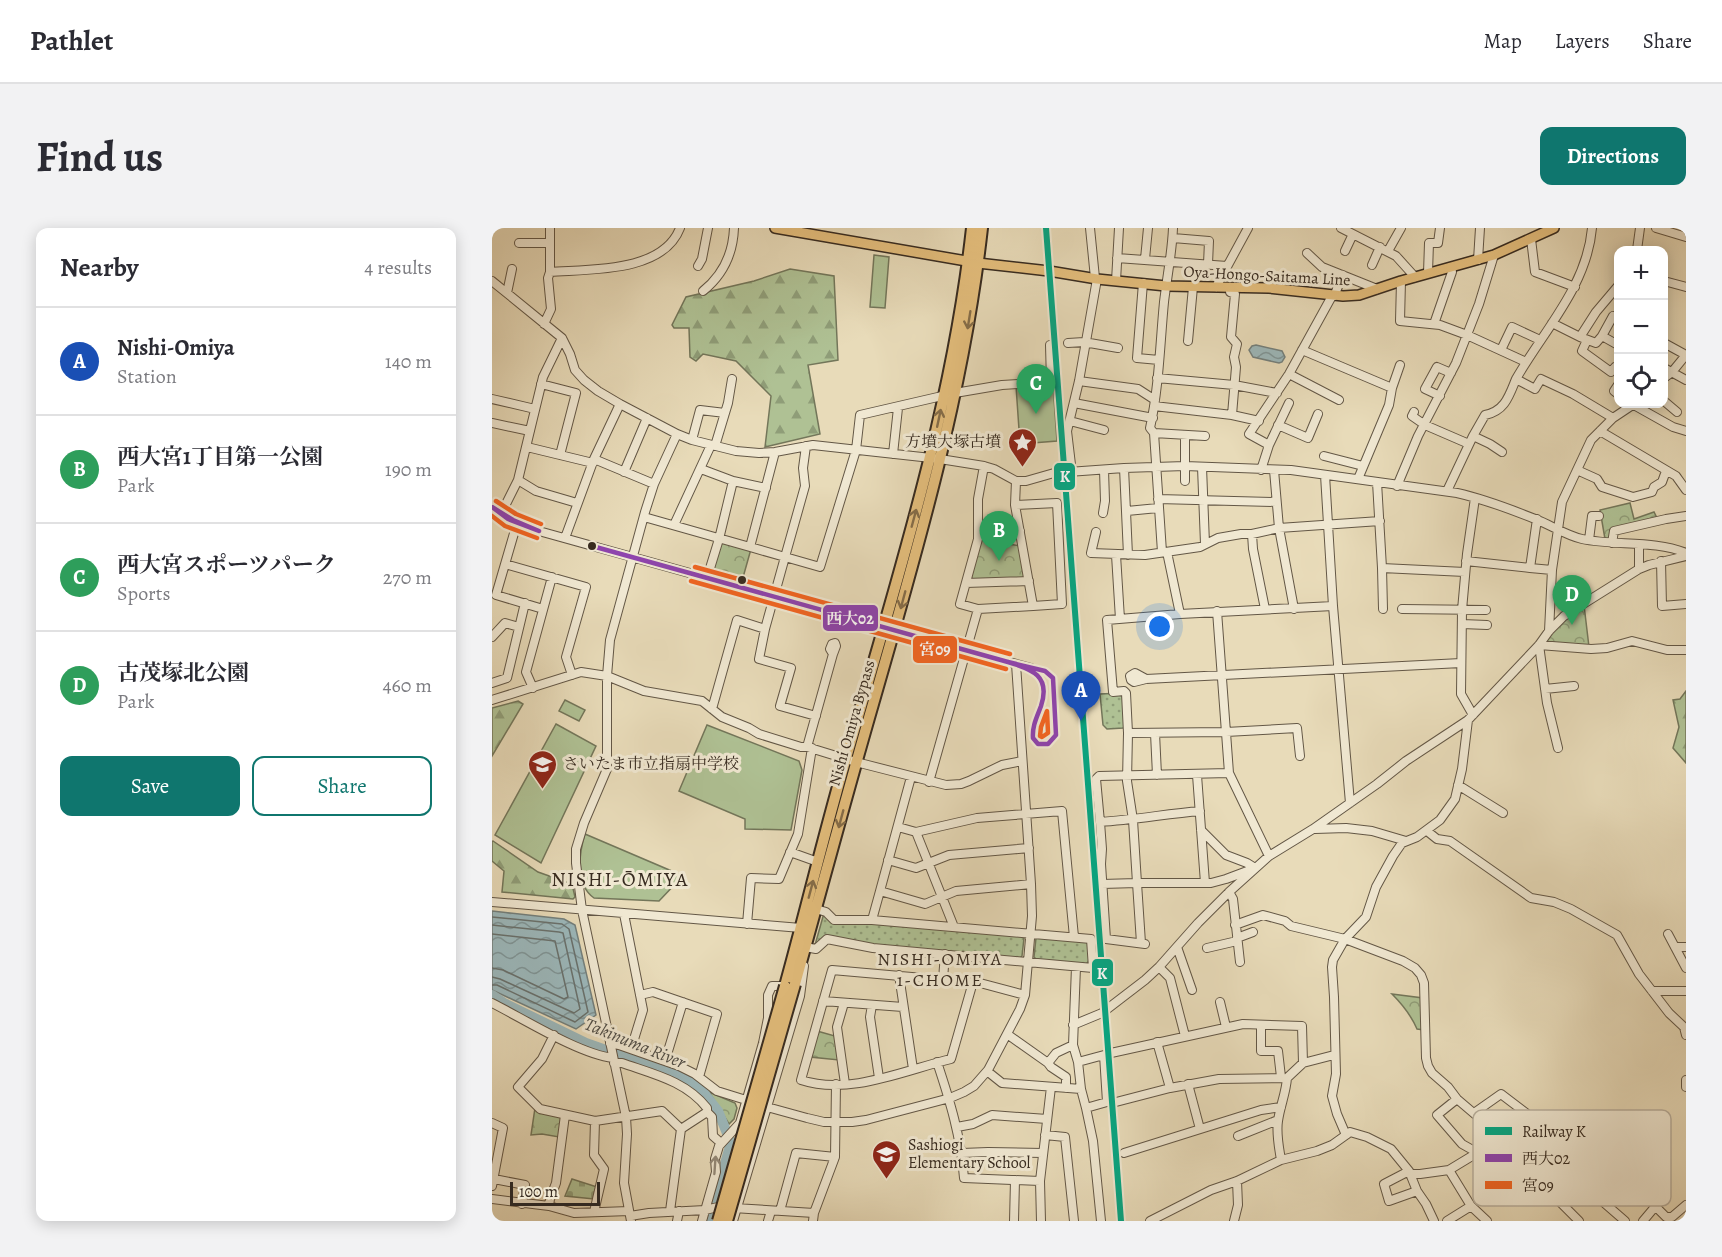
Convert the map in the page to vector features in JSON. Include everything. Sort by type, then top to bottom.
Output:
[{"type":"highway","name":"Nishi Omiya Bypass","points":[[727,1221],[790,985],[801,928],[818,862],[851,761],[935,459],[956,393],[973,262],[972,228]]},
{"type":"highway","name":"Nishi Omiya Bypass","points":[[935,459],[944,396],[982,228]]},
{"type":"highway","name":"Nishi Omiya Bypass","points":[[718,1221],[790,985],[802,959],[851,761]]},
{"type":"main road","name":"Oya-Hongo-Saitama Line","points":[[775,228],[973,262],[1116,281],[1166,286],[1269,288],[1333,296],[1359,295],[1478,260],[1554,228]]},
{"type":"street","points":[[543,324],[551,309],[548,278],[550,228]]},
{"type":"street","points":[[550,272],[630,265],[662,250],[672,242],[680,228]]},
{"type":"street","points":[[698,266],[702,260],[708,228]]},
{"type":"street","points":[[704,291],[712,284],[730,254],[734,228]]},
{"type":"street","points":[[1072,473],[1067,431],[1079,381],[1096,278],[1090,228]]},
{"type":"street","points":[[1116,281],[1119,228]]},
{"type":"street","points":[[1145,260],[1148,228]]},
{"type":"street","points":[[1173,228],[1155,403],[1150,428],[1154,433],[1158,503],[1165,552],[1180,614]]},
{"type":"street","points":[[1216,287],[1248,228]]},
{"type":"street","points":[[1341,228],[1396,256],[1415,277]]},
{"type":"street","points":[[1372,265],[1401,228]]},
{"type":"street","points":[[1428,273],[1429,243],[1438,243],[1440,228]]},
{"type":"street","points":[[1478,260],[1480,228]]},
{"type":"street","points":[[1448,491],[1485,415],[1499,410],[1507,400],[1526,362],[1575,287],[1593,228]]},
{"type":"street","points":[[1638,246],[1640,228]]},
{"type":"street","points":[[1661,229],[1686,237]]},
{"type":"street","points":[[1345,251],[1353,234]]},
{"type":"street","points":[[1173,238],[1209,241],[1208,264]]},
{"type":"street","points":[[1531,239],[1535,272],[1575,287]]},
{"type":"street","points":[[519,243],[550,243]]},
{"type":"street","points":[[1307,253],[1322,267],[1377,289]]},
{"type":"street","points":[[1397,486],[1418,436],[1440,396],[1467,335],[1494,255]]},
{"type":"street","points":[[1117,258],[1227,266]]},
{"type":"street","points":[[1434,324],[1452,272],[1451,267]]},
{"type":"street","points":[[507,293],[512,269]]},
{"type":"street","points":[[1269,445],[1249,434],[1289,374],[1343,275]]},
{"type":"street","points":[[492,281],[562,338],[574,369],[584,380],[620,404],[677,434],[713,445],[746,452],[776,452],[813,445],[893,454],[984,466],[1016,481],[1026,481],[1054,473],[1185,466],[1325,475],[1448,491],[1537,519],[1580,539],[1673,548],[1686,554]]},
{"type":"street","points":[[1401,281],[1400,321],[1440,325],[1526,362]]},
{"type":"street","points":[[1668,281],[1686,287]]},
{"type":"street","points":[[1143,283],[1137,358],[1159,360]]},
{"type":"street","points":[[1188,341],[1193,287]]},
{"type":"street","points":[[1230,287],[1230,292],[1235,294],[1231,337],[1237,344],[1234,357],[1236,367],[1232,415]]},
{"type":"street","points":[[1614,291],[1596,312],[1583,339],[1582,351],[1611,372],[1614,369]]},
{"type":"street","points":[[1552,323],[1596,343],[1614,317]]},
{"type":"street","points":[[1501,351],[1512,327],[1540,340]]},
{"type":"street","points":[[1602,336],[1614,343]]},
{"type":"street","points":[[501,514],[518,480],[540,384],[562,338]]},
{"type":"street","points":[[1068,343],[1118,348]]},
{"type":"street","points":[[644,517],[820,567],[856,450],[860,415],[1002,385],[1051,382],[1050,345]]},
{"type":"street","points":[[1668,345],[1686,355],[1668,369]]},
{"type":"street","points":[[1302,350],[1392,388]]},
{"type":"street","points":[[1358,479],[1389,405],[1400,365]]},
{"type":"street","points":[[1440,396],[1425,389],[1437,367],[1451,373]]},
{"type":"street","points":[[1668,371],[1686,380]]},
{"type":"street","points":[[1289,374],[1340,400]]},
{"type":"street","points":[[1157,378],[1234,385],[1277,393]]},
{"type":"street","points":[[674,525],[713,445],[725,413],[732,379]]},
{"type":"street","points":[[1516,379],[1535,388],[1541,379],[1574,394],[1613,418]]},
{"type":"street","points":[[1079,381],[1138,389],[1155,403],[1259,421]]},
{"type":"street","points":[[540,384],[576,393],[560,455]]},
{"type":"street","points":[[492,399],[535,409]]},
{"type":"street","points":[[1074,403],[1153,418]]},
{"type":"street","points":[[1261,470],[1269,445],[1289,403]]},
{"type":"street","points":[[564,538],[593,461],[620,404]]},
{"type":"street","points":[[1668,404],[1677,412]]},
{"type":"street","points":[[893,454],[898,408]]},
{"type":"street","points":[[1549,631],[1552,570],[1562,502],[1591,440],[1613,418],[1627,408]]},
{"type":"street","points":[[1640,408],[1673,427],[1686,431]]},
{"type":"street","points":[[692,440],[700,410],[725,413]]},
{"type":"street","points":[[1414,412],[1412,416],[1425,425],[1469,444]]},
{"type":"street","points":[[1278,425],[1308,438],[1318,414]]},
{"type":"street","points":[[624,472],[647,418]]},
{"type":"street","points":[[1070,421],[1104,430]]},
{"type":"street","points":[[492,423],[531,431]]},
{"type":"street","points":[[1600,430],[1676,476],[1686,490]]},
{"type":"street","points":[[1154,433],[1205,436]]},
{"type":"street","points":[[630,1216],[624,1183],[626,1117],[582,910],[576,849],[584,823],[607,769],[610,640],[654,484],[677,434]]},
{"type":"street","points":[[1185,435],[1185,481]]},
{"type":"street","points":[[1473,436],[1502,452]]},
{"type":"street","points":[[806,446],[803,468],[805,486],[759,658],[791,668],[780,706],[816,716]]},
{"type":"street","points":[[527,447],[593,461],[654,484]]},
{"type":"street","points":[[750,547],[776,452]]},
{"type":"street","points":[[1324,456],[1363,466]]},
{"type":"street","points":[[984,466],[978,499],[978,539],[960,604],[978,609],[1062,604],[1057,503],[1015,505]]},
{"type":"street","points":[[1202,467],[1205,544]]},
{"type":"street","points":[[1124,468],[1128,555]]},
{"type":"street","points":[[701,469],[733,481],[766,488]]},
{"type":"street","points":[[1103,513],[1104,470]]},
{"type":"street","points":[[1274,470],[1279,528],[1294,609]]},
{"type":"street","points":[[1577,470],[1597,479],[1602,488],[1633,497],[1652,492],[1654,487],[1662,482],[1666,471]]},
{"type":"street","points":[[1325,475],[1333,606],[1350,803]]},
{"type":"street","points":[[518,480],[536,491],[578,503]]},
{"type":"street","points":[[707,578],[733,481]]},
{"type":"street","points":[[1016,481],[1015,505],[1033,606]]},
{"type":"street","points":[[1377,482],[1383,609]]},
{"type":"street","points":[[1346,1135],[1332,1096],[1336,1074],[1332,967],[1336,953],[1345,939],[1366,917],[1376,887],[1402,843],[1427,831],[1440,820],[1455,799],[1470,718],[1461,694],[1462,610],[1475,498]]},
{"type":"street","points":[[1127,511],[1158,503],[1203,499],[1276,502]]},
{"type":"street","points":[[492,507],[517,524],[1031,668]]},
{"type":"street","points":[[1589,540],[1592,516],[1599,516]]},
{"type":"street","points":[[1612,543],[1614,531],[1686,516]]},
{"type":"street","points":[[1530,568],[1537,519]]},
{"type":"street","points":[[1096,532],[1091,553],[1145,555],[1200,547],[1218,538],[1279,528],[1380,521]]},
{"type":"street","points":[[517,524],[494,597],[543,609]]},
{"type":"street","points":[[979,526],[1020,531]]},
{"type":"street","points":[[1252,534],[1265,609]]},
{"type":"street","points":[[1639,545],[1639,569]]},
{"type":"street","points":[[1073,1025],[1102,1013],[1159,967],[1229,892],[1269,856],[1313,829],[1406,761],[1470,718],[1564,616],[1639,569],[1686,554]]},
{"type":"street","points":[[1116,555],[1120,619]]},
{"type":"street","points":[[1466,561],[1552,570]]},
{"type":"street","points":[[1661,561],[1662,606],[1686,604]]},
{"type":"street","points":[[505,564],[586,587],[566,657],[572,675]]},
{"type":"street","points":[[1382,568],[1465,572]]},
{"type":"street","points":[[533,688],[526,672],[552,577]]},
{"type":"street","points":[[966,583],[1029,580]]},
{"type":"street","points":[[492,683],[507,678],[525,603]]},
{"type":"street","points":[[1126,693],[1124,691],[1113,692],[1107,620],[1217,611],[1333,606]]},
{"type":"street","points":[[929,782],[978,609]]},
{"type":"street","points":[[1402,609],[1486,610]]},
{"type":"street","points":[[1217,611],[1229,773],[1269,856]]},
{"type":"street","points":[[712,710],[737,620],[765,629]]},
{"type":"street","points":[[492,637],[505,623],[519,627]]},
{"type":"street","points":[[1462,624],[1487,625]]},
{"type":"street","points":[[1539,645],[1591,649],[1607,648],[1632,641],[1666,650],[1686,650]]},
{"type":"street","points":[[1539,645],[1547,703],[1558,748]]},
{"type":"street","points":[[747,924],[751,878],[779,879],[798,834],[816,716],[834,654]]},
{"type":"street","points":[[1229,773],[1197,775],[1127,775],[1099,776],[1096,779],[1106,939],[1143,943],[1127,775],[1126,693],[1134,682],[1146,679],[1461,663]]},
{"type":"street","points":[[767,1107],[807,1118],[836,1122],[866,1120],[964,1092],[974,1086],[987,1071],[1025,995],[1030,934],[1031,884],[1016,664]]},
{"type":"street","points":[[492,700],[588,672],[608,676],[644,691],[702,701],[723,717],[759,734],[929,782],[946,785],[961,784],[1002,765],[1022,761]]},
{"type":"street","points":[[1545,689],[1574,686]]},
{"type":"street","points":[[1128,733],[1226,732],[1297,728],[1300,756]]},
{"type":"street","points":[[1155,733],[1157,775]]},
{"type":"street","points":[[1197,775],[1205,883]]},
{"type":"street","points":[[872,920],[911,777]]},
{"type":"street","points":[[1458,784],[1503,813]]},
{"type":"street","points":[[1100,822],[1200,811]]},
{"type":"street","points":[[898,827],[916,832],[977,818],[1062,812],[1074,937]]},
{"type":"street","points":[[1313,829],[1346,828],[1372,831],[1406,841]]},
{"type":"street","points":[[1201,830],[1226,855],[1255,868]]},
{"type":"street","points":[[1427,831],[1437,839],[1450,841],[1531,898],[1554,902],[1571,909],[1617,935],[1639,974],[1669,1013],[1684,1027],[1686,1035]]},
{"type":"street","points":[[916,832],[954,927]]},
{"type":"street","points":[[888,860],[916,868],[949,855],[1029,848]]},
{"type":"street","points":[[790,852],[818,862]]},
{"type":"street","points":[[1102,884],[1205,883],[1226,879],[1255,868]]},
{"type":"street","points":[[880,891],[926,904],[956,891],[1031,884]]},
{"type":"street","points":[[1229,892],[1233,899],[1240,962]]},
{"type":"street","points":[[492,902],[801,928]]},
{"type":"street","points":[[805,947],[816,949],[827,939],[873,948],[1093,968],[1091,939],[872,920],[834,920],[826,912],[816,909]]},
{"type":"street","points":[[624,914],[643,1010],[631,1049]]},
{"type":"street","points":[[1236,925],[1263,915],[1285,921],[1291,926],[1345,939],[1410,964],[1421,975],[1424,983],[1428,1066],[1457,1100],[1473,1112]]},
{"type":"street","points":[[1207,948],[1237,940],[1253,932]]},
{"type":"street","points":[[1668,934],[1686,968]]},
{"type":"street","points":[[1177,947],[1192,990]]},
{"type":"street","points":[[1675,947],[1686,947]]},
{"type":"street","points":[[943,980],[945,954]]},
{"type":"street","points":[[733,1221],[800,996],[804,965],[802,959]]},
{"type":"street","points":[[1076,967],[1073,1045],[1093,1140],[1101,1221]]},
{"type":"street","points":[[1159,967],[1170,978],[1185,1036]]},
{"type":"street","points":[[973,982],[951,1059],[879,1078],[845,1084],[812,1084],[801,1080],[832,970],[973,982],[1025,995]]},
{"type":"street","points":[[899,975],[913,1069]]},
{"type":"street","points":[[702,1221],[716,1172],[715,1159],[721,1143],[740,1123],[768,1018],[769,992],[772,986],[790,985]]},
{"type":"street","points":[[1652,991],[1686,991]]},
{"type":"street","points":[[640,995],[653,992],[717,1014],[699,1077]]},
{"type":"street","points":[[823,1001],[903,1007]]},
{"type":"street","points":[[665,1061],[683,1002]]},
{"type":"street","points":[[1220,1002],[1226,1027]]},
{"type":"street","points":[[492,1003],[579,1047],[681,1084],[707,1108],[707,1112],[712,1117],[713,1136],[721,1143]]},
{"type":"street","points":[[844,1003],[837,1027],[845,1084]]},
{"type":"street","points":[[872,1005],[870,1017],[879,1078]]},
{"type":"street","points":[[1111,1053],[1243,1024],[1302,1026],[1304,1063]]},
{"type":"street","points":[[1261,1025],[1261,1051],[1278,1051],[1284,1078],[1286,1093],[1278,1120],[1277,1137],[1281,1160]]},
{"type":"street","points":[[1007,1034],[1066,1077],[1066,1088]]},
{"type":"street","points":[[554,1035],[542,1059],[518,1087],[540,1109],[595,1121],[662,1111],[681,1129]]},
{"type":"street","points":[[1157,1042],[1170,1088]]},
{"type":"street","points":[[610,1044],[679,1066],[699,1077],[717,1091],[746,1100]]},
{"type":"street","points":[[1048,1063],[1056,1053],[1073,1045]]},
{"type":"street","points":[[760,1054],[781,1060]]},
{"type":"street","points":[[1078,1062],[1104,1055],[1107,1102],[1086,1108]]},
{"type":"street","points":[[1116,1102],[1170,1088],[1219,1079],[1284,1078],[1304,1063],[1334,1055]]},
{"type":"street","points":[[937,1062],[957,1127],[962,1153],[963,1178],[1040,1181]]},
{"type":"street","points":[[987,1071],[1002,1083],[1081,1089]]},
{"type":"street","points":[[1686,1080],[1686,1087]]},
{"type":"street","points":[[492,1199],[549,1206],[574,1213],[594,1212],[630,1216],[718,1207],[771,1210],[813,1217],[835,1157],[836,1084]]},
{"type":"street","points":[[1188,1084],[1200,1129]]},
{"type":"street","points":[[1041,1221],[1040,1181],[1051,1087]]},
{"type":"street","points":[[1478,1110],[1501,1094],[1522,1110]]},
{"type":"street","points":[[1457,1100],[1437,1114],[1462,1144],[1473,1151]]},
{"type":"street","points":[[1124,1153],[1261,1110],[1281,1107]]},
{"type":"street","points":[[670,1211],[681,1129],[707,1112]]},
{"type":"street","points":[[957,1127],[973,1124],[992,1114],[1047,1119]]},
{"type":"street","points":[[549,1206],[556,1183],[565,1115]]},
{"type":"street","points":[[1238,1136],[1278,1120]]},
{"type":"street","points":[[594,1212],[603,1169],[594,1155],[595,1121]]},
{"type":"street","points":[[492,1123],[503,1128],[493,1182],[525,1185],[522,1204]]},
{"type":"street","points":[[1150,1221],[1211,1190],[1237,1181],[1281,1160],[1332,1145],[1350,1132],[1368,1137],[1391,1149],[1410,1173],[1434,1221]]},
{"type":"street","points":[[1045,1135],[1065,1137],[1074,1221]]},
{"type":"street","points":[[780,1211],[796,1153],[835,1157]]},
{"type":"street","points":[[962,1153],[1043,1154]]},
{"type":"street","points":[[1417,1191],[1389,1201],[1384,1184],[1410,1173],[1449,1170],[1473,1155]]},
{"type":"street","points":[[1449,1170],[1471,1206],[1487,1221]]},
{"type":"street","points":[[1014,1221],[1015,1180]]},
{"type":"street","points":[[1234,1221],[1237,1212],[1237,1181]]},
{"type":"street","points":[[1643,1221],[1656,1207],[1666,1217],[1672,1216],[1686,1205]]},
{"type":"street","points":[[1447,1221],[1471,1206]]},
{"type":"street","points":[[1563,1206],[1580,1221]]},
{"type":"street","points":[[1608,1206],[1625,1221]]},
{"type":"street","points":[[768,1221],[771,1210]]},
{"type":"street","points":[[677,1221],[679,1211]]},
{"type":"street","points":[[1237,1212],[1244,1221]]},
{"type":"green space","points":[[874,255],[889,257],[885,308],[870,307]]},
{"type":"green space","points":[[790,269],[834,276],[838,360],[808,365],[820,434],[765,447],[771,396],[736,361],[703,354],[696,361],[690,357],[689,328],[674,328],[672,325],[686,297],[754,281]]},
{"type":"green space","points":[[1053,384],[1057,441],[1020,444],[1016,386]]},
{"type":"green space","points":[[1630,503],[1634,519],[1654,512],[1658,520],[1613,531],[1611,539],[1605,539],[1600,510]]},
{"type":"green space","points":[[980,540],[1021,546],[1025,577],[1023,580],[969,581]]},
{"type":"green space","points":[[720,541],[751,549],[742,581],[712,572]]},
{"type":"green space","points":[[1584,605],[1589,647],[1542,644],[1565,617]]},
{"type":"green space","points":[[1686,691],[1686,763],[1673,748],[1679,727],[1673,700],[1680,699]]},
{"type":"green space","points":[[1122,693],[1125,726],[1107,729],[1103,725],[1100,694]]},
{"type":"green space","points":[[565,700],[585,710],[579,721],[559,711]]},
{"type":"green space","points":[[518,701],[523,704],[492,756],[492,708]]},
{"type":"green space","points":[[1037,722],[1052,729],[1050,740],[1043,742],[1038,740]]},
{"type":"green space","points":[[556,724],[596,746],[541,863],[495,835]]},
{"type":"green space","points":[[707,725],[799,761],[802,770],[791,830],[745,829],[745,819],[679,791]]},
{"type":"green space","points":[[585,834],[681,875],[659,901],[594,898],[588,892],[581,877],[580,859]]},
{"type":"green space","points":[[493,841],[538,872],[572,884],[575,897],[573,899],[502,892],[504,871],[492,861]]},
{"type":"green space","points":[[824,913],[832,923],[1021,935],[1024,938],[1022,956],[1020,958],[871,945],[827,937],[815,945]]},
{"type":"green space","points":[[1039,936],[1085,941],[1088,944],[1089,961],[1086,964],[1037,960],[1034,957],[1036,938]]},
{"type":"green space","points":[[1392,994],[1423,998],[1424,1030],[1417,1029],[1406,1010]]},
{"type":"green space","points":[[817,1031],[835,1036],[839,1060],[810,1057]]},
{"type":"green space","points":[[709,1092],[735,1103],[737,1108],[734,1119],[729,1124]]},
{"type":"green space","points":[[535,1108],[563,1119],[559,1137],[531,1135]]},
{"type":"green space","points":[[572,1179],[597,1187],[594,1199],[565,1196]]},
{"type":"water","points":[[1256,345],[1282,351],[1285,357],[1279,363],[1253,357],[1249,350]]},
{"type":"water","points":[[492,911],[564,919],[575,925],[596,1015],[576,1029],[492,990]]},
{"type":"waterway","name":"Takinuma River","points":[[492,995],[586,1043],[690,1081],[704,1093],[718,1111],[731,1143],[708,1221]]},
{"type":"rail line","name":"K","points":[[1046,228],[1121,1221]]},
{"type":"transit line","name":"宮09","points":[[496,501],[516,514],[541,524]]},
{"type":"transit line","name":"西大02","points":[[492,507],[513,520],[539,531],[508,519],[492,507]]},
{"type":"transit line","name":"宮09","points":[[492,516],[505,526],[537,538]]},
{"type":"transit line","name":"西大02","points":[[592,546],[693,574]]},
{"type":"transit line","name":"西大02","points":[[592,546],[693,574]]},
{"type":"transit line","name":"宮09","points":[[695,567],[1010,654]]},
{"type":"transit line","name":"西大02","points":[[693,574],[1008,662]]},
{"type":"transit line","name":"西大02","points":[[693,574],[1008,662]]},
{"type":"transit line","name":"宮09","points":[[691,581],[1006,669]]},
{"type":"transit line","name":"西大02","points":[[1008,662],[1045,671],[1053,678],[1056,735],[1048,744],[1038,744],[1033,738],[1034,726],[1043,696],[1041,681],[1032,671],[1008,662]]},
{"type":"transit line","name":"宮09","points":[[1047,711],[1048,733],[1042,737],[1040,736],[1041,727],[1047,711]]},
{"type":"place","name":"西大宮スポーツパーク","points":[[1036,414]]},
{"type":"place","name":"方墳大塚古墳","points":[[1022,468]]},
{"type":"place","name":"西大宮1丁目第一公園","points":[[999,561]]},
{"type":"place","name":"古茂塚北公園","points":[[1572,625]]},
{"type":"place","name":"Nishi-Omiya","points":[[1081,721]]},
{"type":"place","name":"さいたま市立指扇中学校","points":[[542,790]]},
{"type":"place","name":"Sashiogi Elementary School","points":[[887,1180]]},
{"type":"district","name":"NISHI-ŌMIYA","points":[[620,879]]},
{"type":"district","name":"NISHI-OMIYA 1-CHOME","points":[[940,969]]}]
